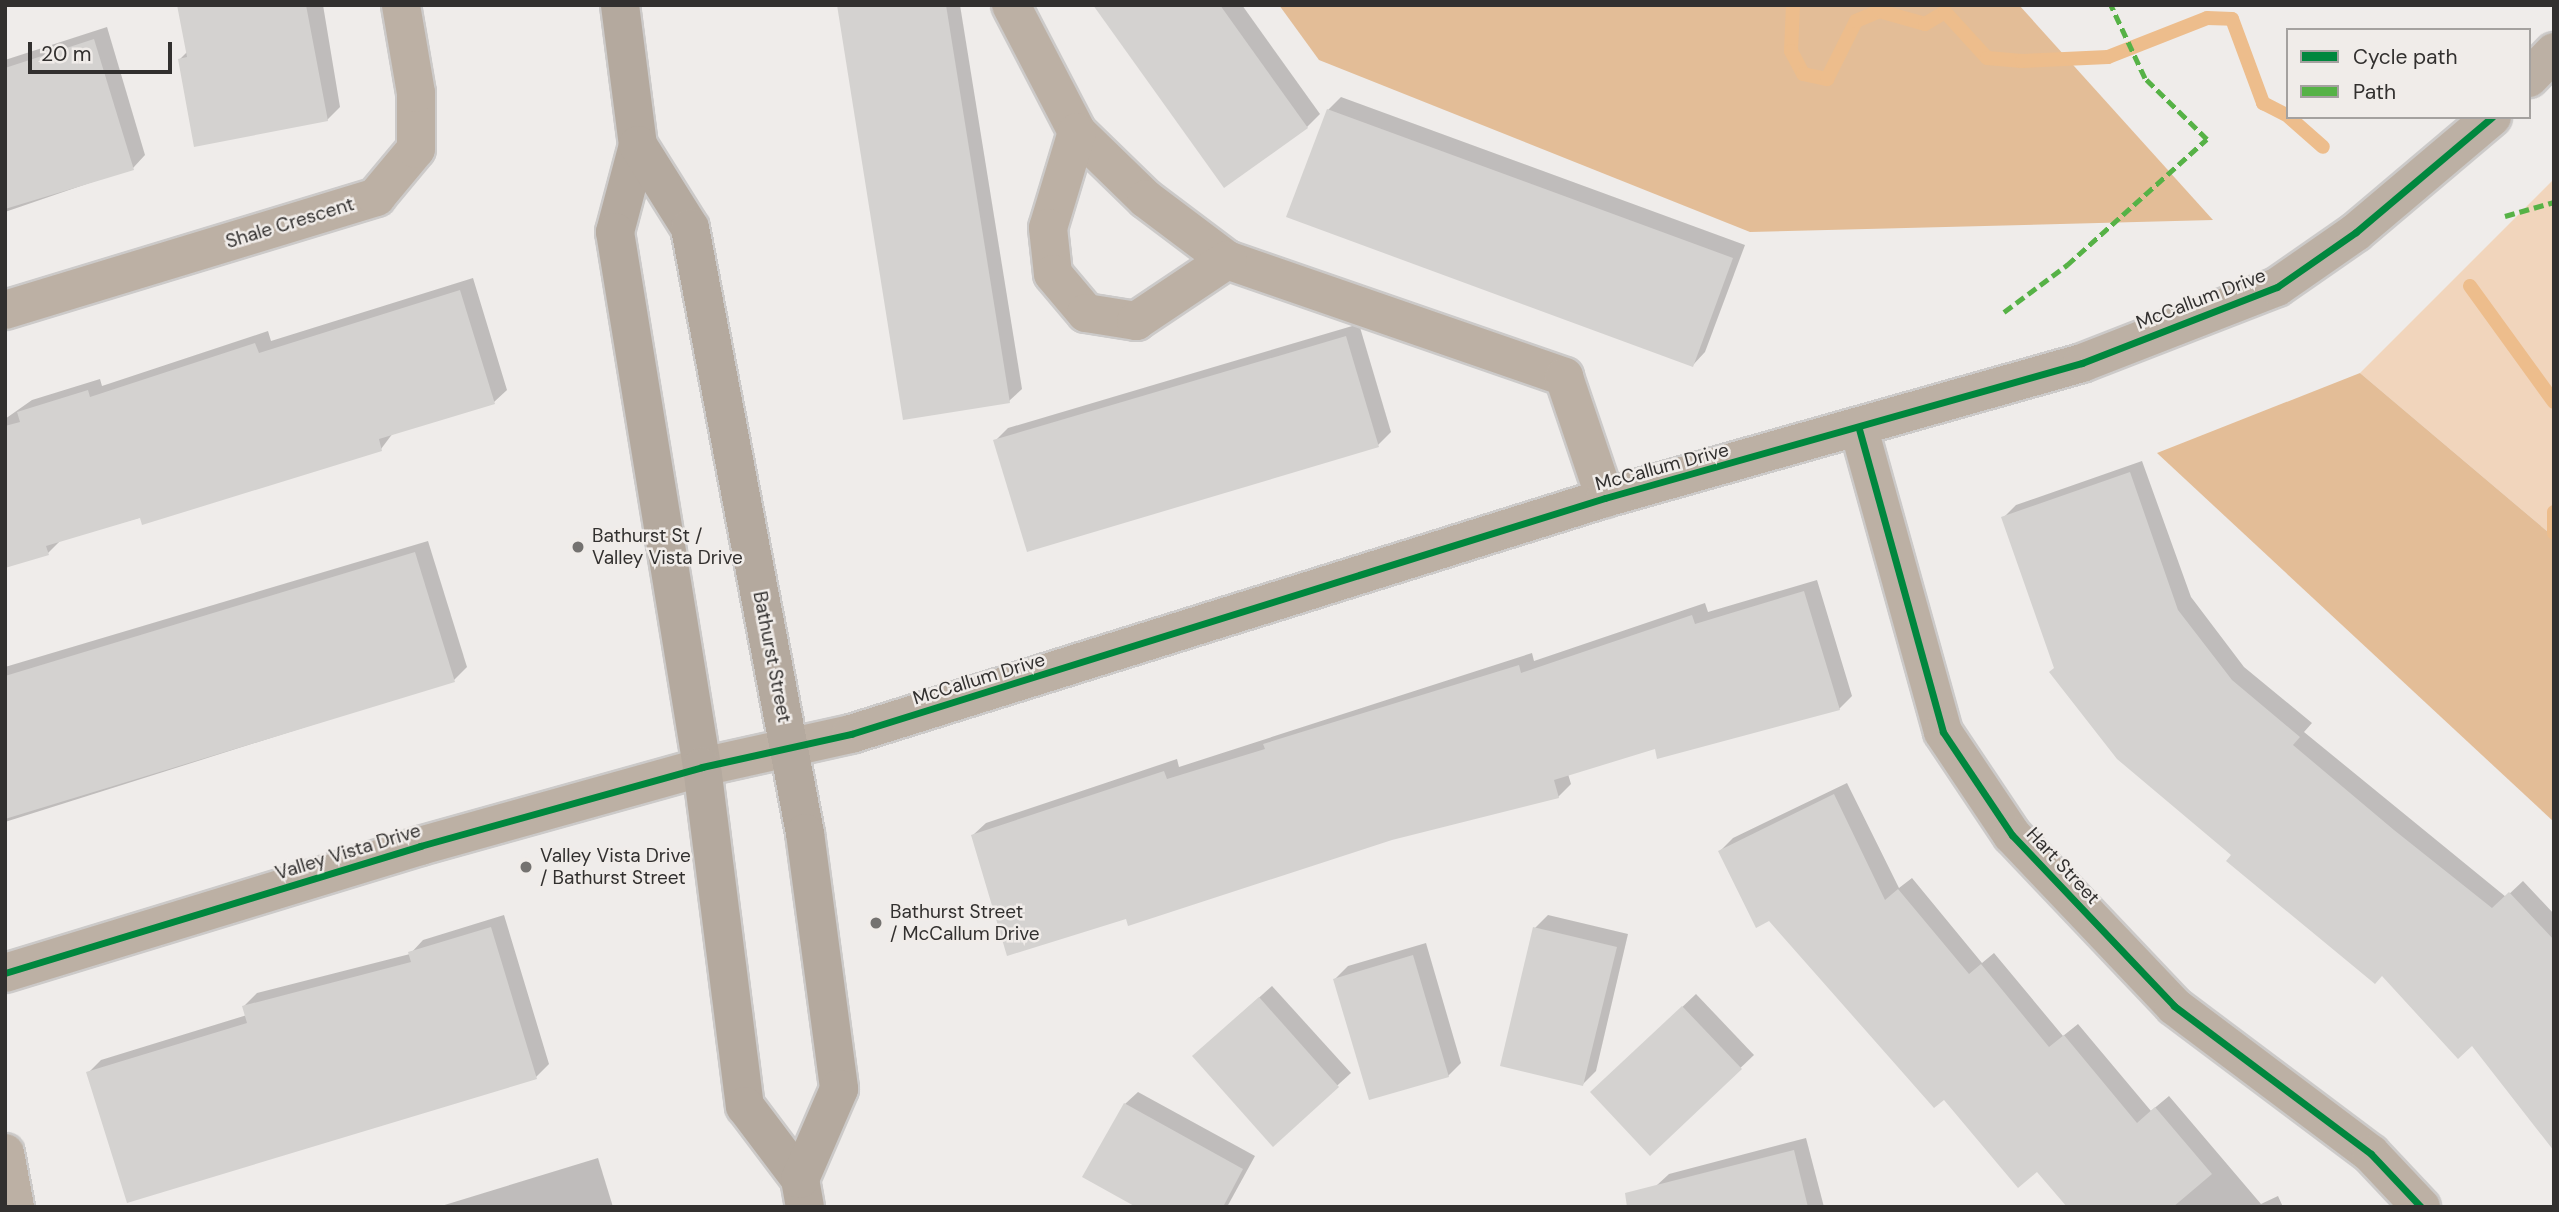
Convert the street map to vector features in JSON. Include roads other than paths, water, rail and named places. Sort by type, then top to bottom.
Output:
[{"type":"main road","name":"Bathurst Street","points":[[620,5],[638,145],[615,232],[702,767],[745,1106],[803,1193]]},
{"type":"main road","name":"Bathurst Street","points":[[638,145],[690,228],[789,749],[839,1089],[803,1193]]},
{"type":"street","name":"Shale Crescent","points":[[5,310],[376,197],[416,149],[416,93],[401,5]]},
{"type":"street","points":[[1011,5],[1077,132],[1146,199],[1227,260],[1564,377],[1605,498]]},
{"type":"street","points":[[2531,76],[2554,52]]},
{"type":"street","name":"McCallum Drive","points":[[702,767],[789,749],[1224,621],[1605,498],[1859,429],[2082,363],[2277,287],[2357,232],[2490,119]]},
{"type":"street","points":[[1077,132],[1048,228],[1053,274],[1086,313],[1136,321],[1227,260]]},
{"type":"street","name":"Hart Street","points":[[1859,429],[1943,732],[2012,835],[2174,1006],[2371,1154],[2421,1207]]},
{"type":"street","name":"Valley Vista Drive","points":[[5,973],[702,767]]},
{"type":"street","points":[[5,1153],[15,1207]]},
{"type":"waterway","points":[[1793,5],[1791,51],[1803,74],[1827,79],[1856,21],[1879,11],[1925,24],[1945,12],[1987,58],[2022,61],[2108,57],[2207,18],[2232,19],[2263,103],[2286,115]]},
{"type":"waterway","points":[[2291,119],[2323,147]]},
{"type":"waterway","points":[[2470,286],[2554,402]]},
{"type":"waterway","points":[[2554,512],[2554,533]]},
{"type":"place","name":"Bathurst St / Valley Vista Drive","points":[[578,547]]},
{"type":"place","name":"Valley Vista Drive / Bathurst Street","points":[[526,867]]},
{"type":"place","name":"Bathurst Street / McCallum Drive","points":[[876,923]]}]
